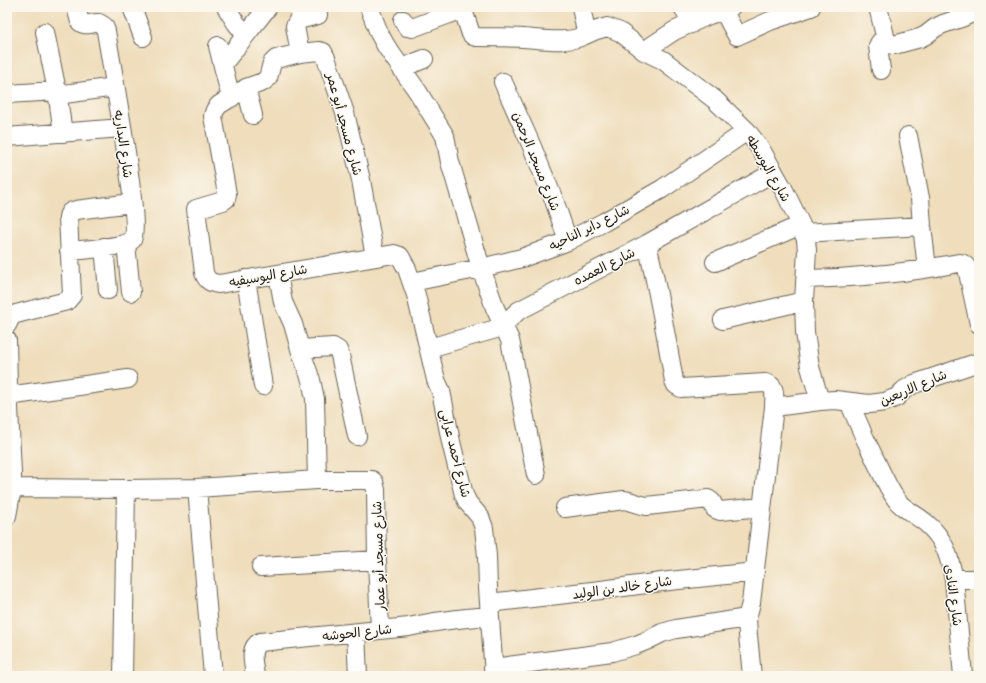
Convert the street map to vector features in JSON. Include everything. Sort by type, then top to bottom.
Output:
[{"type":"street","name":"شارع البداريه","points":[[76,7],[81,24],[99,23],[104,26],[106,31],[116,87],[134,215],[134,237],[131,242],[126,244]]},
{"type":"street","points":[[132,7],[143,37]]},
{"type":"street","points":[[226,7],[246,35]]},
{"type":"street","points":[[223,64],[268,7]]},
{"type":"street","points":[[369,7],[379,33],[386,46],[418,92],[444,136],[450,162],[481,268],[495,308],[510,340],[536,475]]},
{"type":"street","points":[[403,20],[407,26],[412,28],[460,10],[464,13],[471,34],[476,37],[552,40],[576,38],[585,35],[586,32],[581,7]]},
{"type":"street","points":[[683,7],[691,24]]},
{"type":"street","points":[[644,51],[674,31],[727,8],[737,36],[770,21],[811,7]]},
{"type":"street","points":[[878,7],[886,40],[888,44],[894,45],[920,38],[943,24],[979,10]]},
{"type":"street","points":[[300,53],[295,26],[296,23],[298,20],[318,15]]},
{"type":"street","name":"شارع البوسطه","points":[[585,35],[594,30],[608,27],[620,32],[644,51],[663,60],[714,99],[747,130],[760,148],[784,190],[806,240],[807,250],[804,301],[805,332],[810,367],[820,401]]},
{"type":"street","points":[[45,32],[63,132]]},
{"type":"street","points":[[881,70],[878,46],[880,42],[886,40]]},
{"type":"street","points":[[218,46],[231,98]]},
{"type":"street","name":"شارع مسجد أبو عمر","points":[[196,209],[223,201],[227,196],[213,116],[215,110],[246,88],[263,82],[268,78],[272,63],[276,59],[300,53],[320,51],[323,52],[326,58],[345,113],[361,180],[375,257]]},
{"type":"street","points":[[402,68],[424,59]]},
{"type":"street","name":"شارع مسجد الرحمن","points":[[503,82],[554,200],[568,241]]},
{"type":"street","points":[[7,94],[57,93],[116,87]]},
{"type":"street","points":[[246,88],[253,115]]},
{"type":"street","points":[[7,137],[122,128]]},
{"type":"street","name":"شارع داير الناحيه","points":[[412,282],[522,258],[568,241],[662,189],[747,130]]},
{"type":"street","points":[[908,136],[920,198],[927,268]]},
{"type":"street","name":"شارع العمده","points":[[429,348],[502,325],[518,311],[647,244],[774,172]]},
{"type":"street","points":[[7,325],[11,317],[16,314],[67,300],[72,297],[69,251],[69,213],[72,211],[132,203]]},
{"type":"street","name":"شارع اليوسيفيه","points":[[196,209],[204,273],[209,282],[214,284],[394,254],[400,256]]},
{"type":"street","points":[[715,262],[802,229],[922,226]]},
{"type":"street","points":[[69,251],[126,244],[131,292]]},
{"type":"street","points":[[647,244],[656,279],[674,381],[676,385],[681,388],[764,383],[769,384],[774,390],[774,407],[755,572],[751,603],[747,618],[752,676]]},
{"type":"street","points":[[104,247],[108,290]]},
{"type":"street","name":"شارع أحمد عرابى","points":[[400,256],[412,282],[436,380],[441,391],[451,442],[464,495],[468,503],[480,517],[484,528],[487,556],[493,672]]},
{"type":"street","points":[[806,280],[840,278],[962,263],[967,268],[979,324]]},
{"type":"street","points":[[12,488],[197,488],[317,480],[315,398],[311,380],[293,324],[283,302],[278,274]]},
{"type":"street","points":[[246,279],[263,386]]},
{"type":"street","points":[[723,320],[804,301]]},
{"type":"street","points":[[7,340],[12,473],[12,488],[7,516]]},
{"type":"street","points":[[300,349],[334,347],[338,350],[357,436]]},
{"type":"street","name":"شارع الاربعين","points":[[774,407],[835,400],[869,404],[885,402],[897,397],[904,390],[914,384],[979,362]]},
{"type":"street","points":[[8,389],[128,379]]},
{"type":"street","name":"شارع النادى","points":[[849,402],[861,432],[890,489],[899,503],[938,534],[944,546],[954,579],[963,676]]},
{"type":"street","name":"شارع مسجد أبو عمار","points":[[317,480],[372,480],[374,482],[376,490],[380,630]]},
{"type":"street","points":[[197,488],[213,676]]},
{"type":"street","points":[[123,676],[126,489]]},
{"type":"street","points":[[565,508],[624,500],[647,506],[708,499],[712,502],[715,509],[720,511],[762,507]]},
{"type":"street","points":[[262,567],[377,560]]},
{"type":"street","name":"شارع خالد بن الوليد","points":[[490,610],[601,590],[669,580],[755,572]]},
{"type":"street","points":[[954,579],[979,579]]},
{"type":"street","name":"شارع الحوشه","points":[[255,676],[253,652],[256,644],[260,642],[409,627],[463,618],[490,610]]},
{"type":"street","points":[[493,672],[612,652],[636,645],[662,633],[676,629],[747,618]]},
{"type":"street","points":[[356,633],[358,676]]}]
